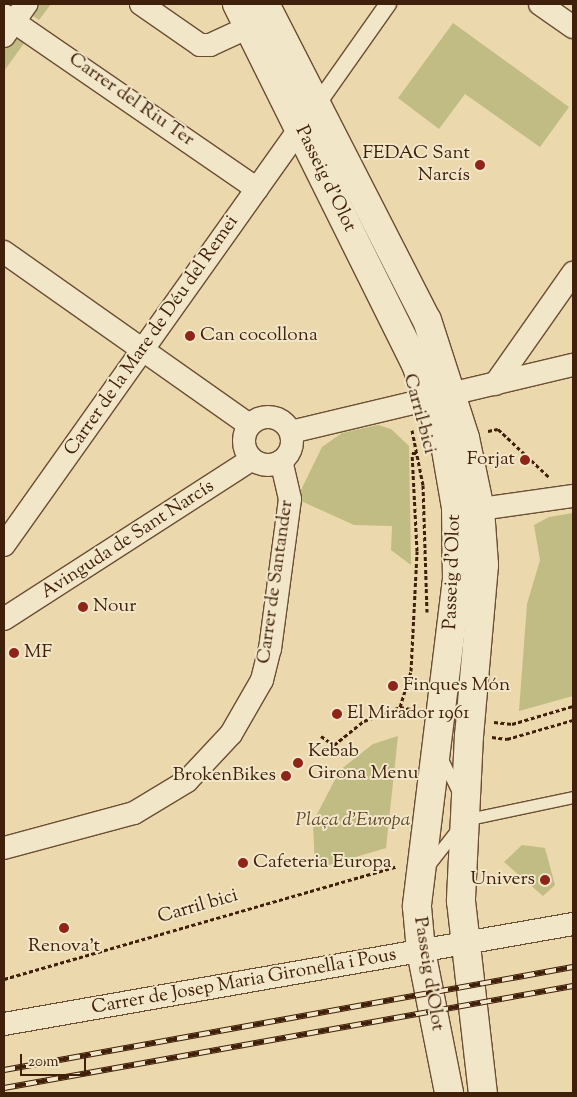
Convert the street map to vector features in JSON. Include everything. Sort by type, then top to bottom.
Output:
[{"type":"main road","name":"Passeig d'Olot","points":[[265,4],[427,320],[429,400],[465,438],[480,509],[484,565],[469,734],[471,814],[461,901],[483,1093]]},
{"type":"main road","name":"Passeig d'Olot","points":[[243,15],[300,128],[429,400],[446,444],[456,517],[457,579],[438,752],[407,873],[450,1093]]},
{"type":"street","points":[[141,4],[200,45],[210,45],[243,15]]},
{"type":"street","points":[[316,106],[388,4]]},
{"type":"street","points":[[540,4],[573,27]]},
{"type":"street","name":"Carrer del Riu Ter","points":[[12,19],[257,189]]},
{"type":"street","name":"Carrer de la Mare de Déu del Remei","points":[[4,545],[300,128]]},
{"type":"street","points":[[4,252],[249,425]]},
{"type":"street","points":[[495,384],[573,273]]},
{"type":"street","points":[[291,432],[573,365]]},
{"type":"street","points":[[272,416],[291,432],[291,448],[281,461],[264,465],[252,459],[244,443],[249,425],[272,416]]},
{"type":"street","name":"Avinguda de Sant Narcís","points":[[4,619],[252,459]]},
{"type":"street","name":"Carrer de Santander","points":[[4,848],[134,813],[187,782],[232,734],[262,680],[270,649],[290,499],[281,461]]},
{"type":"street","points":[[480,509],[571,497]]},
{"type":"street","name":"Carrer de Josep Maria Gironella i Pous","points":[[4,1024],[573,924]]},
{"type":"lane","points":[[438,752],[471,814]]},
{"type":"lane","points":[[407,873],[471,814],[573,798]]},
{"type":"path","name":"Carril bici","points":[[429,400],[416,453],[423,484],[429,617]]},
{"type":"path","points":[[465,438],[498,429],[571,497]]},
{"type":"path","points":[[400,707],[411,671],[417,551],[412,453],[416,453]]},
{"type":"path","points":[[469,734],[507,739],[573,720]]},
{"type":"path","points":[[321,736],[334,745]]},
{"type":"path","points":[[402,857],[407,873]]},
{"type":"path","name":"Carril bici","points":[[4,979],[407,873]]},
{"type":"green space","points":[[31,4],[51,4],[39,20],[26,11]]},
{"type":"green space","points":[[453,23],[569,107],[540,147],[465,94],[439,129],[398,98]]},
{"type":"green space","points":[[11,32],[25,42],[4,71],[4,43]]},
{"type":"green space","points":[[378,425],[391,429],[409,446],[411,565],[391,550],[392,526],[354,525],[301,501],[300,492],[322,447],[342,433]]},
{"type":"green space","points":[[573,513],[573,696],[519,711],[527,604],[540,560],[534,525],[549,517]]},
{"type":"green space","name":"Plaça d'Europa","points":[[398,736],[386,848],[315,869],[313,822],[340,770],[373,744]]},
{"type":"green space","points":[[522,845],[545,848],[555,885],[543,896],[504,862]]},
{"type":"railway","points":[[4,1070],[573,967]]},
{"type":"railway","points":[[4,1088],[573,986]]},
{"type":"place","name":"FEDAC Sant Narcís","points":[[480,165]]},
{"type":"place","name":"Can cocollona","points":[[190,336]]},
{"type":"place","name":"Forjat","points":[[525,460]]},
{"type":"place","name":"Nour","points":[[83,607]]},
{"type":"place","name":"MF","points":[[14,653]]},
{"type":"place","name":"Finques Món","points":[[393,686]]},
{"type":"place","name":"El Mirador 1961","points":[[337,714]]},
{"type":"place","name":"Kebab Girona Menu","points":[[298,763]]},
{"type":"place","name":"BrokenBikes","points":[[286,776]]},
{"type":"place","name":"Cafeteria Europa","points":[[243,863]]},
{"type":"place","name":"Univers","points":[[545,880]]},
{"type":"place","name":"Renova't","points":[[64,928]]}]
